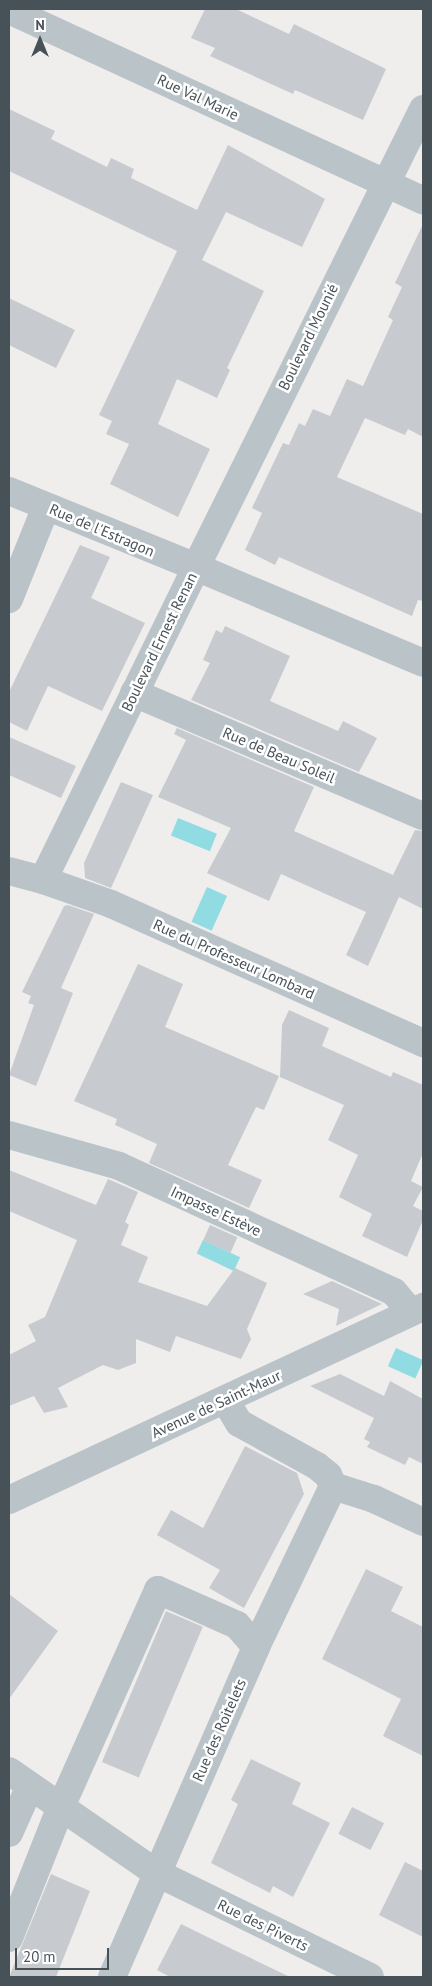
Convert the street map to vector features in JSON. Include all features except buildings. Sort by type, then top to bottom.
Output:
[{"type":"street","name":"Rue Val Marie","points":[[9,10],[423,200]]},
{"type":"street","name":"Boulevard Mounié","points":[[196,567],[371,209],[386,184],[423,109]]},
{"type":"street","name":"Rue de l'Estragon","points":[[9,491],[196,567]]},
{"type":"street","points":[[10,592],[46,507]]},
{"type":"street","name":"Boulevard Ernest Renan","points":[[42,880],[196,567],[422,658]]},
{"type":"street","name":"Rue de Beau Soleil","points":[[134,693],[423,816]]},
{"type":"street","points":[[9,871],[42,880]]},
{"type":"street","name":"Rue du Professeur Lombard","points":[[42,880],[111,904],[423,1043]]},
{"type":"street","name":"Impasse Estève","points":[[9,1134],[119,1166],[394,1292],[417,1310]]},
{"type":"street","name":"Avenue de Saint-Maur","points":[[9,1500],[417,1310]]},
{"type":"street","points":[[224,1400],[239,1423],[318,1466],[328,1475],[333,1486],[374,1499],[423,1522]]},
{"type":"street","name":"Rue des Roitelets","points":[[112,1977],[155,1872],[256,1647],[333,1486]]},
{"type":"street","points":[[9,1833],[158,1590],[237,1625],[256,1647]]},
{"type":"street","points":[[9,1938],[36,1791]]},
{"type":"street","name":"Rue des Piverts","points":[[36,1791],[155,1872],[370,1977]]},
{"type":"water","points":[[178,818],[217,834],[210,851],[171,836]]},
{"type":"water","points":[[207,887],[227,896],[212,931],[192,922]]},
{"type":"water","points":[[203,1240],[240,1257],[234,1271],[197,1254]]},
{"type":"water","points":[[396,1348],[423,1360],[415,1378],[388,1366]]}]
